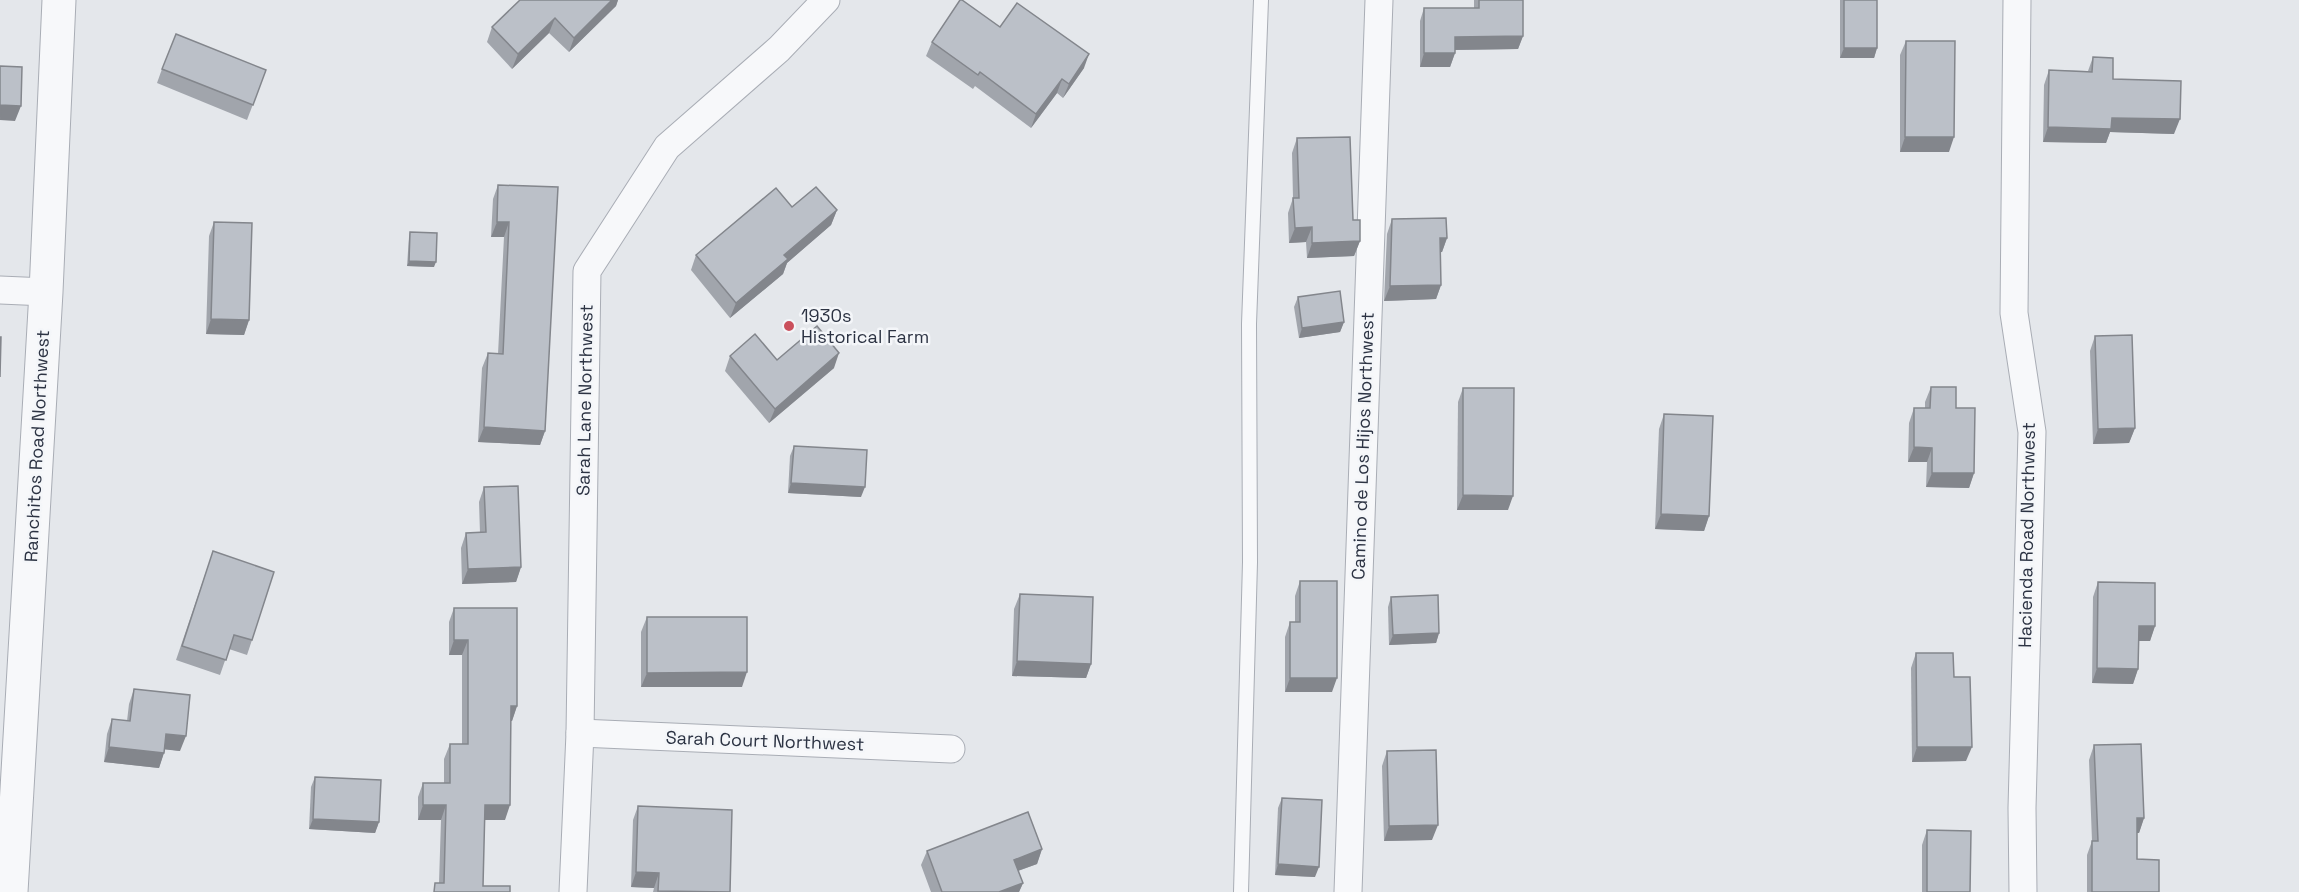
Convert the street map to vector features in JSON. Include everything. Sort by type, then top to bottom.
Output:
[{"type":"street","name":"Ranchitos Road Northwest","points":[[11,892],[46,292],[59,0]]},
{"type":"street","name":"Sarah Lane Northwest","points":[[573,892],[580,733],[588,271],[667,147],[779,49],[826,0]]},
{"type":"street","name":"Camino de Los Hijos Northwest","points":[[1348,892],[1379,0]]},
{"type":"street","name":"Hacienda Road Northwest","points":[[2017,0],[2014,313],[2032,432],[2022,808],[2023,892]]},
{"type":"street","points":[[0,290],[46,292]]},
{"type":"street","name":"Sarah Court Northwest","points":[[580,733],[951,749]]},
{"type":"lane","points":[[1241,892],[1250,562],[1249,324],[1261,0]]},
{"type":"building","points":[[520,0],[612,0],[574,38],[555,18],[518,54],[492,27]]},
{"type":"building","points":[[960,0],[1000,27],[1017,3],[1089,54],[1069,84],[1062,79],[1036,114],[980,72],[978,75],[932,42]]},
{"type":"building","points":[[1479,0],[1523,0],[1523,36],[1455,37],[1455,53],[1424,53],[1424,8],[1479,8]]},
{"type":"building","points":[[1844,0],[1877,0],[1877,48],[1844,48]]},
{"type":"building","points":[[176,34],[266,70],[253,105],[162,69]]},
{"type":"building","points":[[1906,41],[1955,41],[1954,137],[1905,137]]},
{"type":"building","points":[[2093,57],[2113,58],[2113,79],[2181,81],[2180,119],[2112,118],[2111,129],[2048,127],[2049,70],[2092,72]]},
{"type":"building","points":[[0,66],[22,67],[21,106],[1,105],[0,120]]},
{"type":"building","points":[[1350,137],[1353,220],[1360,220],[1360,241],[1312,243],[1312,227],[1295,228],[1293,198],[1299,198],[1297,138]]},
{"type":"building","points":[[498,185],[558,187],[545,431],[484,427],[488,353],[503,354],[509,222],[497,222]]},
{"type":"building","points":[[816,187],[837,210],[784,255],[788,259],[736,303],[696,255],[776,188],[792,207]]},
{"type":"building","points":[[1446,218],[1447,238],[1440,238],[1441,285],[1390,286],[1392,219]]},
{"type":"building","points":[[214,222],[252,223],[249,320],[211,319]]},
{"type":"building","points":[[410,232],[437,233],[436,262],[409,261]]},
{"type":"building","points":[[1340,291],[1344,322],[1302,328],[1298,297]]},
{"type":"building","points":[[817,326],[839,353],[775,409],[730,356],[755,334],[777,360]]},
{"type":"building","points":[[2132,335],[2135,428],[2098,429],[2095,336]]},
{"type":"building","points":[[1931,387],[1956,387],[1956,408],[1975,408],[1974,473],[1932,473],[1932,448],[1914,447],[1914,408],[1930,408]]},
{"type":"building","points":[[1463,388],[1514,388],[1513,496],[1463,495]]},
{"type":"building","points":[[1664,414],[1713,416],[1709,516],[1661,514]]},
{"type":"building","points":[[794,446],[867,450],[865,487],[791,483]]},
{"type":"building","points":[[518,486],[521,567],[468,569],[466,533],[486,532],[484,487]]},
{"type":"building","points":[[213,551],[274,572],[252,640],[234,635],[226,660],[182,646]]},
{"type":"building","points":[[1300,581],[1337,581],[1337,678],[1290,678],[1290,622],[1300,622]]},
{"type":"building","points":[[2098,582],[2155,583],[2155,626],[2139,626],[2138,669],[2097,668]]},
{"type":"building","points":[[1020,594],[1093,597],[1091,664],[1017,661]]},
{"type":"building","points":[[1438,595],[1439,633],[1393,635],[1391,597]]},
{"type":"building","points":[[454,608],[517,608],[517,706],[511,706],[510,805],[485,805],[483,886],[510,886],[510,892],[434,892],[435,883],[444,883],[446,805],[423,805],[423,783],[450,783],[450,744],[468,744],[468,640],[454,640]]},
{"type":"building","points":[[647,617],[747,617],[747,672],[647,673]]},
{"type":"building","points":[[1916,653],[1953,653],[1954,677],[1970,677],[1972,747],[1917,747]]},
{"type":"building","points":[[134,689],[190,695],[186,736],[166,734],[164,753],[109,747],[112,719],[130,721]]},
{"type":"building","points":[[2141,744],[2144,818],[2137,818],[2137,859],[2159,860],[2159,892],[2092,892],[2092,841],[2098,841],[2094,745]]},
{"type":"building","points":[[1436,750],[1438,825],[1389,826],[1387,751]]},
{"type":"building","points":[[315,777],[381,780],[379,822],[313,819]]},
{"type":"building","points":[[1282,798],[1322,800],[1319,867],[1278,864]]},
{"type":"building","points":[[638,806],[732,810],[730,892],[658,891],[659,873],[636,872]]},
{"type":"building","points":[[1028,812],[1042,849],[1014,860],[1023,883],[999,892],[942,892],[927,851]]},
{"type":"building","points":[[1927,830],[1971,831],[1970,892],[1927,892]]},
{"type":"place","name":"1930s Historical Farm","points":[[789,326]]}]
